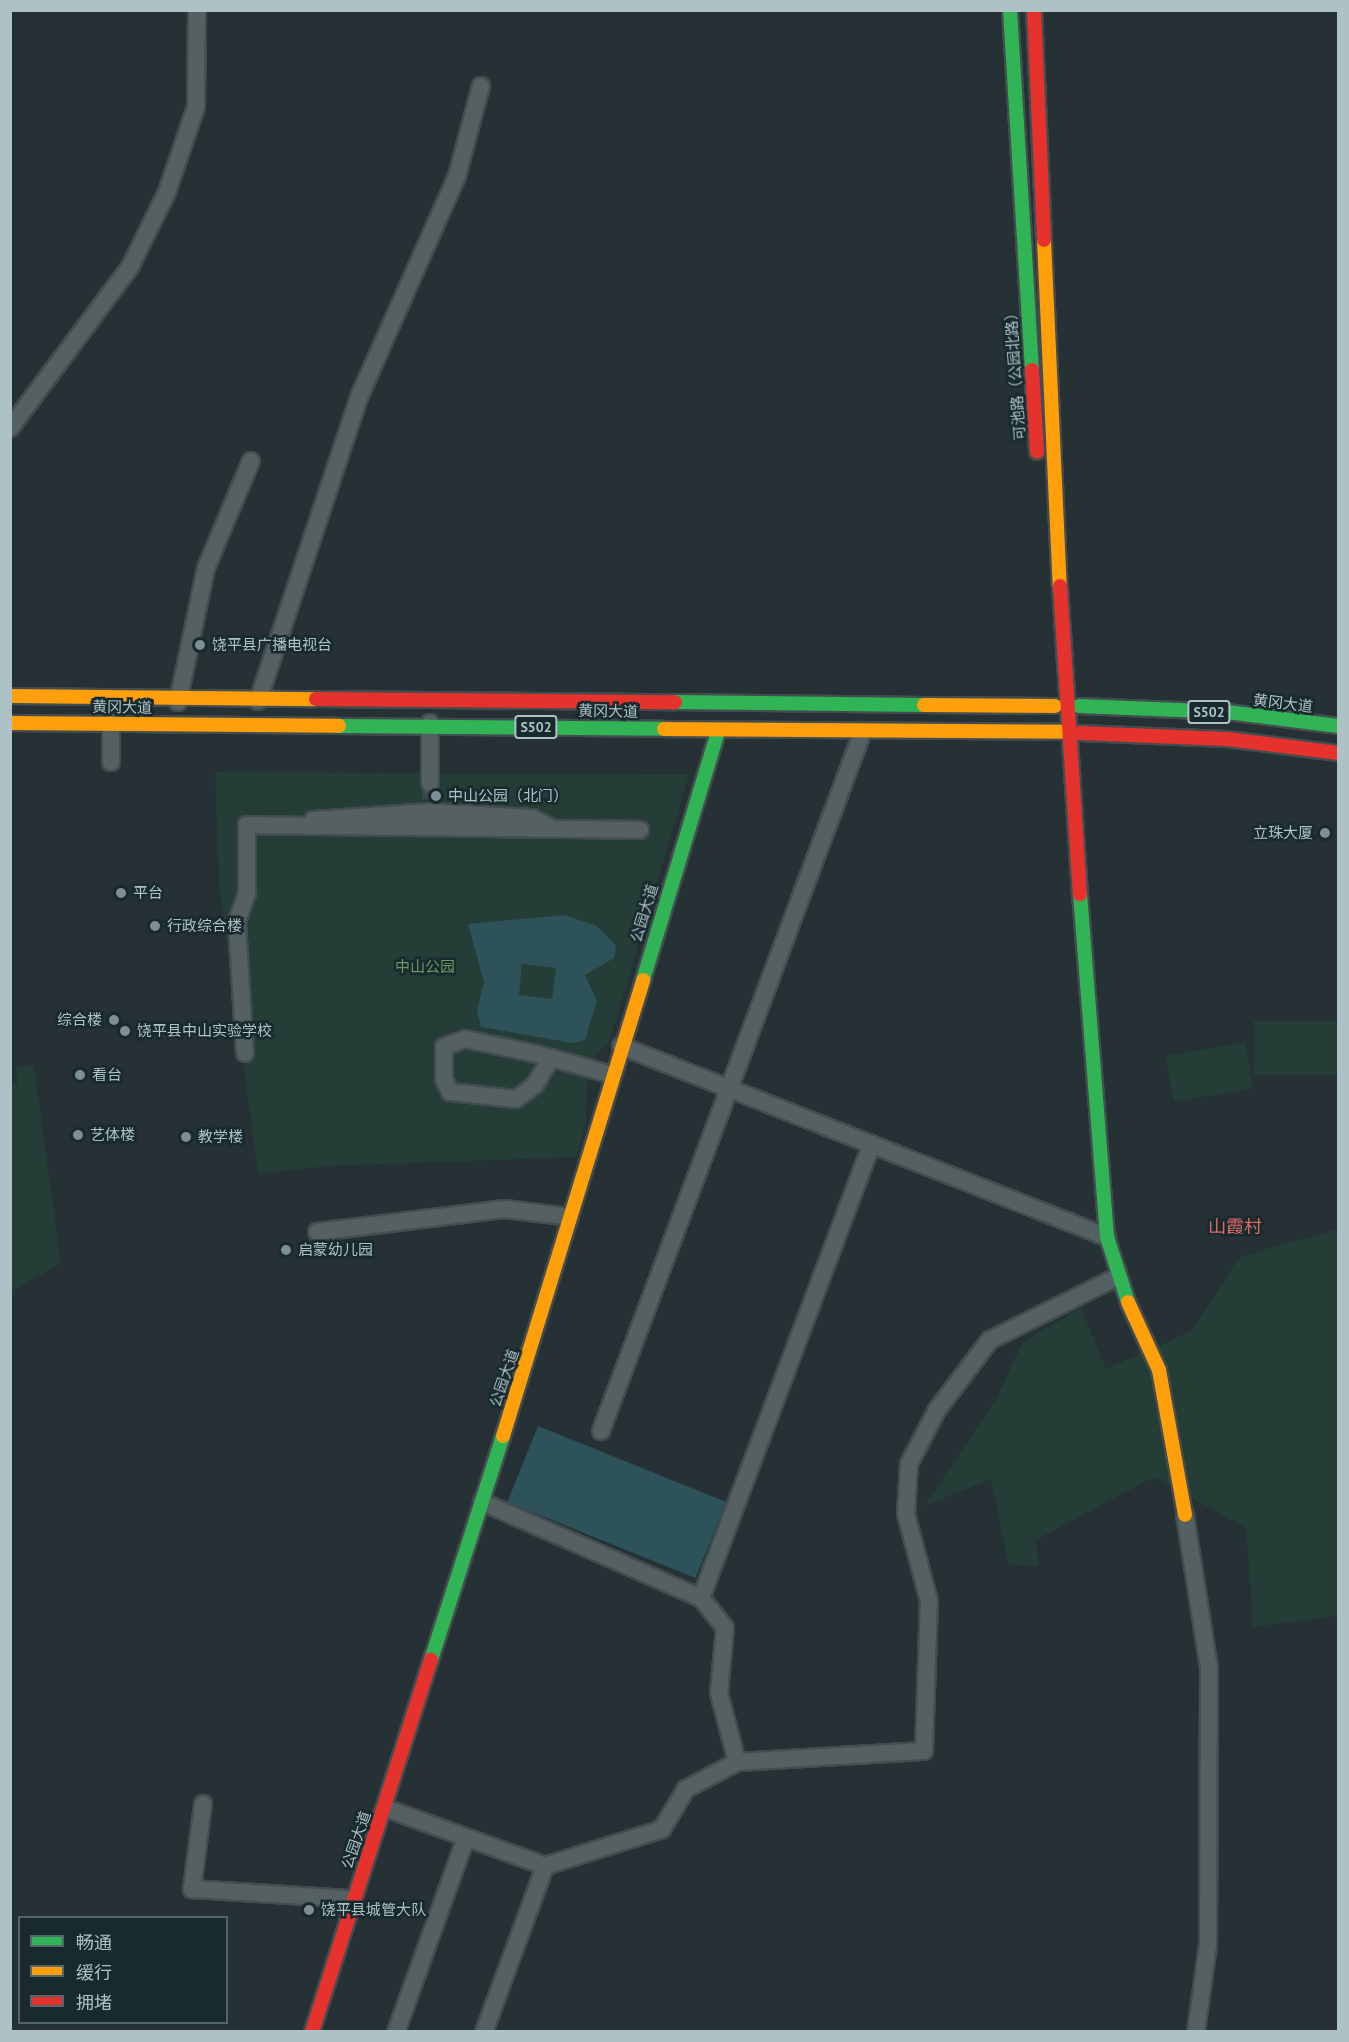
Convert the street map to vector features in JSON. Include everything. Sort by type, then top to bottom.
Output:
[{"type":"main road","name":"可池路（公园北路）","points":[[1010,10],[1038,468]]},
{"type":"main road","name":"可池路（公园北路）","points":[[1034,10],[1034,111],[1065,733]]},
{"type":"main road","points":[[1039,491],[1047,633]]},
{"type":"main road","points":[[1050,692],[1065,733],[1107,1237],[1117,1277],[1158,1370],[1185,1515]]},
{"type":"main road","name":"黄冈大道","points":[[10,696],[1055,706]]},
{"type":"main road","name":"黄冈大道","points":[[1079,706],[1227,712],[1338,726]]},
{"type":"main road","name":"黄冈大道","points":[[10,723],[1065,733],[1227,739],[1338,753]]},
{"type":"main road","name":"公园大道","points":[[312,2031],[482,1502],[718,732]]},
{"type":"street","points":[[10,428],[130,267],[167,192],[196,107],[197,10]]},
{"type":"street","points":[[258,701],[349,424],[457,176],[481,86]]},
{"type":"street","points":[[178,702],[206,568],[251,461]]},
{"type":"street","points":[[111,723],[111,762]]},
{"type":"street","points":[[430,723],[430,783]]},
{"type":"street","points":[[601,1431],[863,731]]},
{"type":"street","points":[[245,1053],[237,921],[248,893],[248,825],[291,826],[336,815],[430,812],[532,818],[558,830],[640,830]]},
{"type":"street","points":[[551,1058],[535,1085],[516,1099],[450,1092],[444,1079],[444,1047],[465,1039],[551,1058],[611,1075]]},
{"type":"street","points":[[621,1046],[1107,1237]]},
{"type":"street","points":[[701,1598],[872,1144]]},
{"type":"street","points":[[317,1232],[505,1209],[570,1217]]},
{"type":"street","points":[[385,1808],[545,1866],[662,1829],[686,1789],[737,1762],[924,1751],[930,1601],[906,1514],[909,1464],[937,1410],[990,1340],[1117,1277]]},
{"type":"street","points":[[482,1502],[701,1598],[725,1628],[719,1693],[737,1762]]},
{"type":"street","points":[[1185,1515],[1209,1669],[1208,1945],[1196,2031]]},
{"type":"street","points":[[203,1804],[192,1888],[353,1899]]},
{"type":"street","points":[[396,2031],[466,1838]]},
{"type":"street","points":[[484,2031],[545,1866]]},
{"type":"green space","name":"中山公园","points":[[215,772],[689,775],[610,1040],[597,1054],[587,1083],[586,1123],[576,1157],[328,1166],[258,1174],[219,883]]},
{"type":"green space","points":[[1254,1021],[1338,1021],[1338,1075],[1254,1075]]},
{"type":"green space","points":[[1245,1042],[1253,1088],[1173,1102],[1165,1056]]},
{"type":"green space","points":[[34,1065],[61,1264],[11,1291],[11,1081],[18,1085],[16,1067]]},
{"type":"green space","points":[[1338,1229],[1338,1616],[1253,1627],[1246,1528],[1154,1477],[1036,1540],[1039,1566],[1009,1565],[991,1479],[924,1506],[996,1399],[1023,1342],[1081,1308],[1106,1369],[1192,1331],[1239,1257]]},
{"type":"water","points":[[564,915],[597,926],[616,946],[614,958],[585,975],[597,1001],[585,1040],[573,1043],[481,1027],[477,1011],[484,982],[468,924]],"holes":[[[522,964],[556,968],[552,999],[519,995]]]},
{"type":"water","points":[[538,1426],[726,1502],[696,1578],[507,1502]]},
{"type":"tunnel","points":[[430,783],[430,812]]},
{"type":"traffic: fast","points":[[1010,10],[1032,370]]},
{"type":"traffic: fast","points":[[675,702],[924,705]]},
{"type":"traffic: fast","points":[[1079,706],[1227,712],[1338,726]]},
{"type":"traffic: fast","points":[[339,726],[664,729]]},
{"type":"traffic: fast","points":[[643,980],[718,732]]},
{"type":"traffic: fast","points":[[1080,894],[1107,1237],[1128,1302]]},
{"type":"traffic: fast","points":[[431,1660],[503,1436]]},
{"type":"traffic: slow","points":[[1044,240],[1060,586]]},
{"type":"traffic: slow","points":[[10,696],[316,699]]},
{"type":"traffic: slow","points":[[924,705],[1055,706]]},
{"type":"traffic: slow","points":[[10,723],[339,726]]},
{"type":"traffic: slow","points":[[664,729],[1061,732]]},
{"type":"traffic: slow","points":[[503,1436],[643,980]]},
{"type":"traffic: slow","points":[[1128,1302],[1159,1370],[1185,1515]]},
{"type":"traffic: jam","points":[[1034,10],[1044,240]]},
{"type":"traffic: jam","points":[[1032,370],[1037,452]]},
{"type":"traffic: jam","points":[[1060,586],[1080,894]]},
{"type":"traffic: jam","points":[[316,699],[675,702]]},
{"type":"traffic: jam","points":[[1080,733],[1227,739],[1338,753]]},
{"type":"traffic: jam","points":[[312,2032],[431,1660]]},
{"type":"place","name":"饶平县广播电视台","points":[[200,645]]},
{"type":"place","name":"中山公园（北门）","points":[[436,796]]},
{"type":"place","name":"立珠大厦","points":[[1325,833]]},
{"type":"place","name":"平台","points":[[121,893]]},
{"type":"place","name":"行政综合楼","points":[[155,926]]},
{"type":"place","name":"综合楼","points":[[114,1020]]},
{"type":"place","name":"饶平县中山实验学校","points":[[125,1031]]},
{"type":"place","name":"看台","points":[[80,1075]]},
{"type":"place","name":"艺体楼","points":[[78,1135]]},
{"type":"place","name":"教学楼","points":[[186,1137]]},
{"type":"place","name":"启蒙幼儿园","points":[[286,1250]]},
{"type":"place","name":"饶平县城管大队","points":[[309,1910]]},
{"type":"district","name":"山霞村","points":[[1235,1227]]}]
